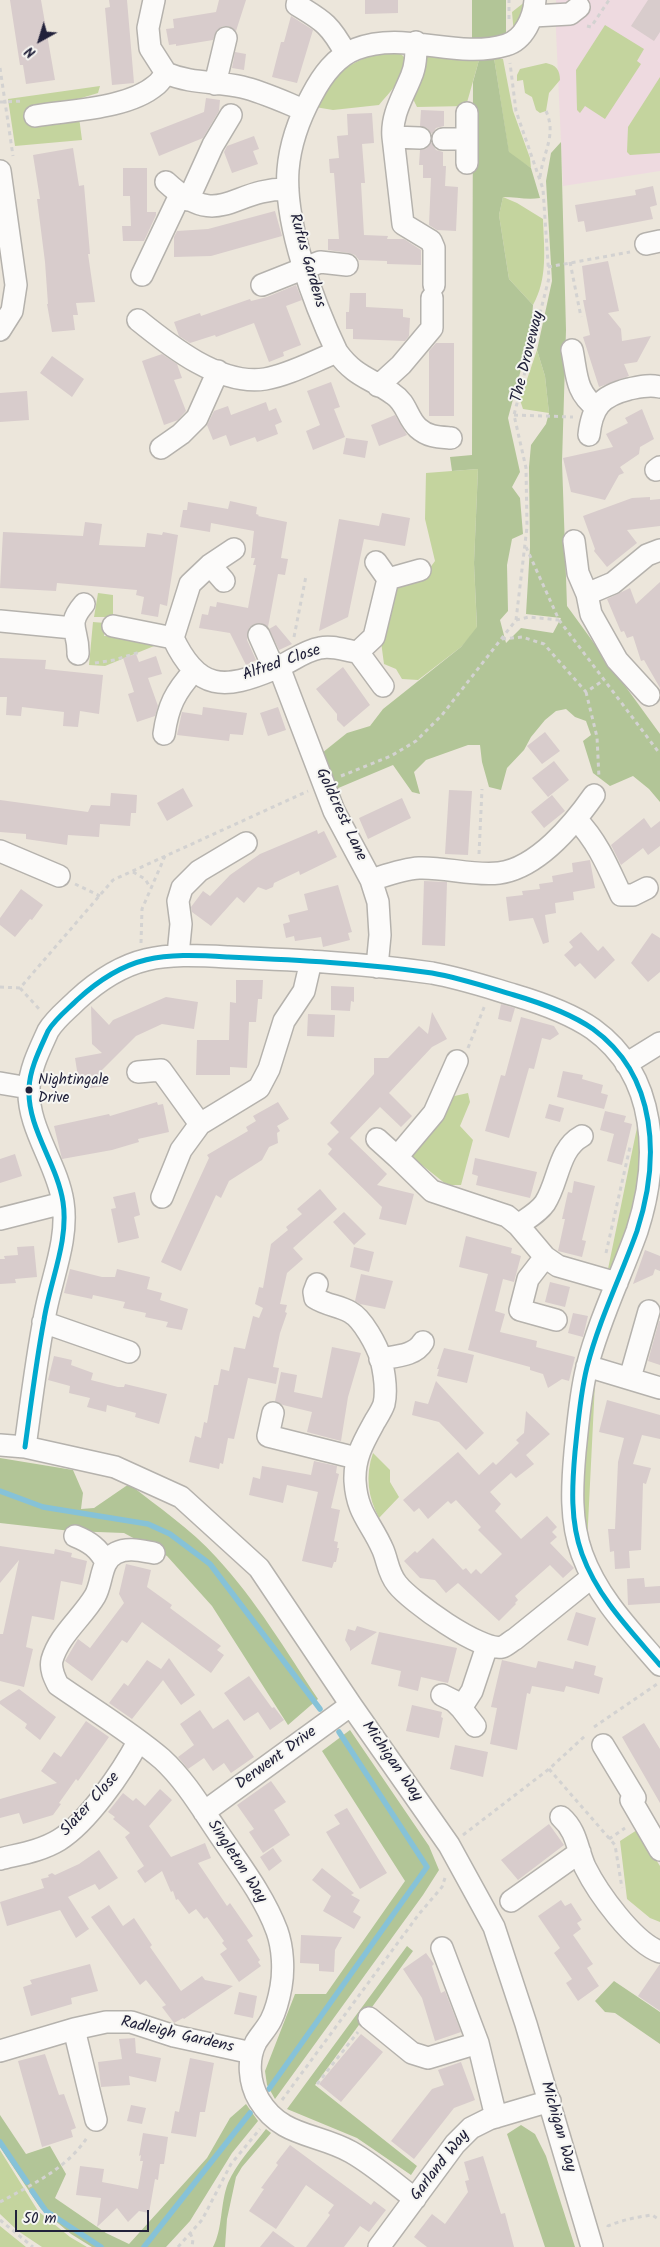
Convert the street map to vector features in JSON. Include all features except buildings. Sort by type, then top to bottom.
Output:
[{"type":"street","points":[[298,0],[297,5],[317,17],[334,31],[346,54]]},
{"type":"street","points":[[156,1],[148,28],[150,48],[166,73],[178,78],[241,87],[304,110]]},
{"type":"street","points":[[514,40],[529,25],[534,8],[570,14],[579,7]]},
{"type":"street","points":[[215,84],[226,38]]},
{"type":"street","name":"Rufus Gardens","points":[[450,438],[432,437],[417,428],[405,405],[393,394],[352,370],[337,352],[305,268],[294,229],[288,189],[288,169],[304,110],[328,68],[354,49],[385,42],[416,42],[474,49],[514,40]]},
{"type":"street","points":[[378,386],[401,366],[432,328],[434,248],[432,241],[403,224],[392,130],[399,102],[416,62],[416,42]]},
{"type":"street","points":[[35,116],[117,103],[136,96],[156,85],[166,73]]},
{"type":"street","points":[[467,113],[467,163]]},
{"type":"street","points":[[142,275],[178,193],[213,145],[231,115]]},
{"type":"street","points":[[393,137],[420,138]]},
{"type":"street","points":[[443,138],[467,139]]},
{"type":"street","points":[[0,171],[16,285],[12,311],[0,330]]},
{"type":"street","points":[[178,193],[205,207],[221,206],[254,193],[273,189],[288,189]]},
{"type":"street","points":[[262,285],[320,262],[347,265]]},
{"type":"street","points":[[138,320],[167,344],[210,368],[247,380],[265,379],[337,352]]},
{"type":"street","points":[[572,350],[580,392],[592,420]]},
{"type":"street","points":[[162,448],[181,434],[197,418],[210,368]]},
{"type":"street","points":[[592,420],[603,398],[614,393],[652,385],[660,386]]},
{"type":"street","points":[[574,541],[578,573],[587,594],[591,614],[617,660],[649,695]]},
{"type":"street","points":[[113,626],[173,638],[190,584],[210,565],[234,550]]},
{"type":"street","points":[[587,594],[613,583],[647,556],[660,550]]},
{"type":"street","points":[[210,565],[224,582]]},
{"type":"street","points":[[383,686],[358,652],[374,637],[382,571],[420,570]]},
{"type":"street","points":[[78,654],[78,641],[73,628],[74,615],[84,604]]},
{"type":"street","points":[[0,621],[73,628]]},
{"type":"street","name":"Goldcrest Lane","points":[[259,636],[281,666],[334,811],[372,880],[378,902],[380,935],[377,967]]},
{"type":"street","name":"Alfred Close","points":[[173,638],[185,661],[194,671],[209,680],[224,683],[281,666],[322,648],[358,652]]},
{"type":"street","points":[[164,734],[167,713],[177,691],[194,671]]},
{"type":"street","points":[[372,880],[396,872],[419,868],[500,873],[522,866],[544,851],[576,820],[594,795]]},
{"type":"street","points":[[576,820],[591,835],[603,854],[621,895],[633,895],[647,888]]},
{"type":"street","points":[[178,955],[181,924],[178,902],[182,888],[199,871],[246,843]]},
{"type":"street","points":[[0,851],[59,876]]},
{"type":"street","points":[[25,1447],[43,1322],[63,1238],[63,1203],[55,1174],[32,1112],[29,1088],[36,1055],[52,1024],[89,989],[115,970],[152,957],[178,955],[311,961],[435,974],[525,998],[579,1020],[605,1039],[626,1064],[640,1089],[650,1123],[652,1212],[609,1281],[587,1366],[579,1413],[572,1500],[575,1527],[581,1551],[592,1577],[606,1602],[660,1665]]},
{"type":"street","points":[[162,1197],[181,1150],[200,1124],[259,1088],[269,1069],[284,1021],[304,991],[311,961]]},
{"type":"street","points":[[626,1064],[660,1043]]},
{"type":"street","points":[[397,1157],[434,1113],[457,1061]]},
{"type":"street","points":[[138,1072],[161,1070],[200,1124]]},
{"type":"street","points":[[0,1083],[29,1088]]},
{"type":"street","points":[[518,1225],[538,1211],[545,1202],[566,1149],[574,1140],[582,1136]]},
{"type":"street","points":[[377,1139],[432,1191],[507,1216],[518,1225],[545,1257],[558,1266],[609,1281]]},
{"type":"street","points":[[0,1219],[63,1203]]},
{"type":"street","points":[[545,1257],[528,1279],[520,1310],[556,1320]]},
{"type":"street","points":[[317,1284],[314,1292],[315,1298],[351,1312],[364,1324],[380,1358],[384,1382],[384,1405],[356,1458],[355,1479],[357,1501],[384,1552],[389,1573],[394,1580],[410,1597],[464,1635],[486,1646],[502,1647],[515,1639],[592,1577]]},
{"type":"street","points":[[630,1378],[649,1311]]},
{"type":"street","points":[[43,1322],[129,1352]]},
{"type":"street","points":[[380,1358],[409,1353],[419,1349],[423,1342]]},
{"type":"street","points":[[587,1366],[660,1388]]},
{"type":"street","points":[[273,1413],[267,1443],[356,1458]]},
{"type":"street","name":"Michigan Way","points":[[0,1445],[25,1447],[115,1467],[181,1497],[259,1568],[351,1705],[449,1845],[494,1928],[550,2101],[592,2247]]},
{"type":"street","points":[[75,1536],[87,1541],[99,1550],[106,1562],[116,1553],[131,1550],[154,1553]]},
{"type":"street","name":"Singleton Way","points":[[106,1562],[95,1596],[56,1648],[51,1662],[52,1674],[58,1685],[162,1760],[182,1781],[256,1889],[277,1933],[282,1968],[281,1986],[270,2021],[252,2053],[250,2071],[257,2097],[271,2116],[293,2131],[335,2144],[352,2152],[415,2199]]},
{"type":"street","points":[[461,1708],[472,1691],[486,1646]]},
{"type":"street","points":[[442,1695],[454,1701],[475,1726]]},
{"type":"street","name":"Derwent Drive","points":[[204,1812],[351,1705]]},
{"type":"street","name":"Slater Close","points":[[0,1859],[34,1851],[57,1841],[71,1831],[123,1769],[138,1742]]},
{"type":"street","points":[[603,1745],[635,1798],[631,1800],[655,1828],[660,1850]]},
{"type":"street","points":[[561,1817],[568,1823],[576,1836],[586,1868],[626,1927],[642,1942],[660,1952]]},
{"type":"street","points":[[510,1901],[580,1852]]},
{"type":"street","points":[[442,1948],[478,2043],[496,2117]]},
{"type":"street","points":[[370,2018],[412,2053],[428,2058],[478,2043]]},
{"type":"street","name":"Radleigh Gardens","points":[[0,2051],[74,2029],[106,2022],[131,2022],[174,2036],[252,2053]]},
{"type":"street","points":[[74,2029],[96,2120]]},
{"type":"street","name":"Garland Way","points":[[379,2247],[463,2135],[480,2122],[550,2101]]},
{"type":"path","name":"The Droveway","points":[[514,40],[516,111],[544,189],[549,278],[514,415],[526,468],[526,547],[559,620],[660,754]]},
{"type":"path","points":[[540,180],[552,125],[546,111]]},
{"type":"path","points":[[548,268],[570,262],[643,250],[653,242]]},
{"type":"path","points":[[570,262],[581,317]]},
{"type":"path","points":[[514,415],[592,420]]},
{"type":"path","points":[[20,988],[113,880],[323,784],[391,756],[416,741],[442,715],[516,620],[526,547]]},
{"type":"path","points":[[281,666],[306,576]]},
{"type":"path","points":[[516,620],[528,617],[559,620]]},
{"type":"path","points":[[502,639],[522,637],[544,644],[586,692],[597,737],[599,776],[594,795]]},
{"type":"path","points":[[586,692],[604,680]]},
{"type":"path","points":[[479,872],[482,789]]},
{"type":"path","points":[[140,961],[142,909],[165,856]]},
{"type":"path","points":[[132,872],[144,879],[150,888]]},
{"type":"path","points":[[59,876],[100,896]]},
{"type":"path","points":[[0,987],[20,988],[52,1024]]},
{"type":"path","points":[[457,1061],[467,1051],[484,1008],[489,987]]},
{"type":"path","points":[[609,1281],[631,1142]]},
{"type":"path","points":[[449,1845],[549,1769],[596,1726],[660,1682]]},
{"type":"path","points":[[549,1769],[615,1845],[622,1890]]},
{"type":"path","points":[[178,2247],[202,2220],[231,2164],[271,2116],[419,1914],[442,1887],[446,1872]]},
{"type":"path","points":[[317,2084],[370,2018]]},
{"type":"path","points":[[0,2202],[48,2176],[69,2159],[83,2145],[96,2120]]},
{"type":"path","points":[[610,2233],[608,2226],[632,2218],[652,2215],[660,2220]]},
{"type":"path","points":[[0,2220],[33,2247]]},
{"type":"path","points":[[190,2233],[193,2239],[192,2247]]},
{"type":"shaded area","points":[[556,0],[660,0],[660,171],[563,186]]},
{"type":"green space","points":[[472,0],[506,0],[506,41],[472,46]]},
{"type":"green space","points":[[526,1],[514,35],[512,12]]},
{"type":"green space","points":[[605,25],[644,49],[637,61],[641,64],[605,119],[585,106],[580,113],[577,110],[576,70]]},
{"type":"green space","points":[[378,53],[400,53],[407,60],[404,72],[379,105],[333,110],[315,107],[327,87],[340,72],[366,57]]},
{"type":"green space","points":[[435,53],[481,53],[466,106],[417,107],[410,93],[425,57]]},
{"type":"green space","points":[[490,56],[494,58],[509,152],[531,168],[540,198],[503,197],[499,215],[509,279],[533,305],[531,332],[508,418],[520,472],[512,487],[520,498],[523,534],[512,539],[507,565],[508,611],[500,620],[506,643],[521,628],[553,633],[561,618],[526,614],[530,547],[529,467],[531,445],[546,424],[549,413],[545,376],[537,350],[552,281],[546,181],[551,153],[561,142],[566,330],[562,462],[567,606],[660,734],[660,802],[649,789],[633,776],[610,786],[593,773],[583,741],[591,735],[586,721],[575,717],[566,709],[556,711],[545,720],[531,737],[524,750],[507,768],[501,790],[489,787],[482,762],[480,745],[468,745],[426,760],[414,772],[420,794],[412,792],[393,765],[336,789],[322,753],[347,733],[370,726],[383,709],[461,647],[477,627],[474,563],[478,469],[452,471],[450,457],[472,455],[473,82],[479,60]]},
{"type":"green space","points":[[494,58],[503,59],[513,111],[530,158],[531,168],[509,154]]},
{"type":"green space","points":[[546,63],[557,68],[560,80],[549,93],[546,111],[540,113],[536,110],[532,97],[525,93],[523,80],[517,81],[517,75],[520,69]]},
{"type":"green space","points":[[660,77],[660,153],[630,155],[627,152],[628,127]]},
{"type":"green space","points":[[100,86],[98,93],[58,105],[79,117],[82,140],[15,146],[8,99]]},
{"type":"green space","points":[[503,197],[543,219],[543,274],[538,295],[533,305],[509,279],[499,215]]},
{"type":"green space","points":[[537,350],[545,376],[549,413],[523,409],[520,400]]},
{"type":"green space","points":[[478,469],[474,563],[477,629],[461,647],[418,680],[402,679],[396,669],[384,664],[380,634],[393,589],[426,573],[435,561],[425,519],[426,473]]},
{"type":"green space","points":[[98,593],[113,595],[113,617],[94,617]]},
{"type":"green space","points":[[93,622],[105,623],[104,636],[141,637],[159,644],[105,666],[89,665]]},
{"type":"green space","points":[[468,1093],[470,1102],[460,1126],[473,1140],[461,1185],[447,1185],[422,1165],[412,1164],[411,1153],[450,1097]]},
{"type":"green space","points":[[640,1113],[643,1122],[637,1208],[613,1267],[608,1269]]},
{"type":"green space","points":[[595,1383],[587,1544],[579,1503],[592,1386]]},
{"type":"green space","points":[[373,1453],[390,1470],[390,1482],[399,1497],[379,1518],[372,1502],[368,1478]]},
{"type":"green space","points":[[0,1458],[73,1470],[83,1493],[81,1509],[94,1508],[129,1484],[196,1537],[231,1573],[270,1626],[318,1699],[288,1725],[212,1606],[167,1556],[124,1533],[71,1531],[0,1523]]},
{"type":"green space","points":[[350,1730],[429,1846],[439,1870],[423,1895],[275,2099],[267,2085],[265,2071],[295,1994],[326,1994],[405,1881],[322,1751]]},
{"type":"green space","points":[[637,1830],[660,1866],[660,1922],[650,1918],[627,1899],[620,1841]]},
{"type":"green space","points":[[407,1946],[413,1951],[315,2085],[417,2166],[411,2175],[357,2138],[287,2109]]},
{"type":"green space","points":[[614,1981],[660,2012],[660,2044],[615,2013],[605,2012],[595,2001]]},
{"type":"green space","points":[[246,2104],[258,2121],[232,2153],[190,2221],[166,2247],[92,2247],[71,2234],[41,2209],[0,2147],[0,2115],[26,2154],[50,2146],[66,2174],[55,2198],[106,2233],[129,2244],[207,2158],[230,2118]]},
{"type":"green space","points":[[521,2125],[535,2134],[546,2156],[575,2247],[545,2247],[507,2134]]},
{"type":"green space","points":[[266,2129],[271,2133],[242,2167],[236,2177],[227,2219],[225,2247],[213,2247],[218,2232],[225,2191],[231,2176]]},
{"type":"green space","points":[[0,2150],[38,2211],[70,2237],[87,2247],[42,2247],[18,2231],[0,2214]]},
{"type":"green space","points":[[0,2226],[26,2247],[0,2247]]},
{"type":"waterway","points":[[0,1491],[43,1507],[148,1524],[170,1534],[210,1564],[320,1709]]},
{"type":"waterway","points":[[269,2089],[427,1867],[339,1732]]},
{"type":"waterway","points":[[144,2247],[250,2113]]},
{"type":"waterway","points":[[0,2142],[27,2182]]},
{"type":"waterway","points":[[32,2191],[46,2211],[101,2247]]},
{"type":"transit line","points":[[25,1447],[41,1336],[61,1246],[64,1217],[60,1188],[37,1131],[30,1103],[29,1088],[31,1073],[48,1031],[77,1000],[112,973],[129,965],[164,957],[204,956],[355,964],[432,973],[453,977],[534,1001],[565,1013],[584,1023],[614,1048],[631,1070],[642,1095],[648,1121],[650,1148],[649,1176],[644,1204],[637,1231],[598,1332],[585,1378],[575,1452],[573,1503],[578,1542],[597,1585],[626,1626],[660,1665]]},
{"type":"place","name":"Nightingale Drive","points":[[29,1090]]}]
